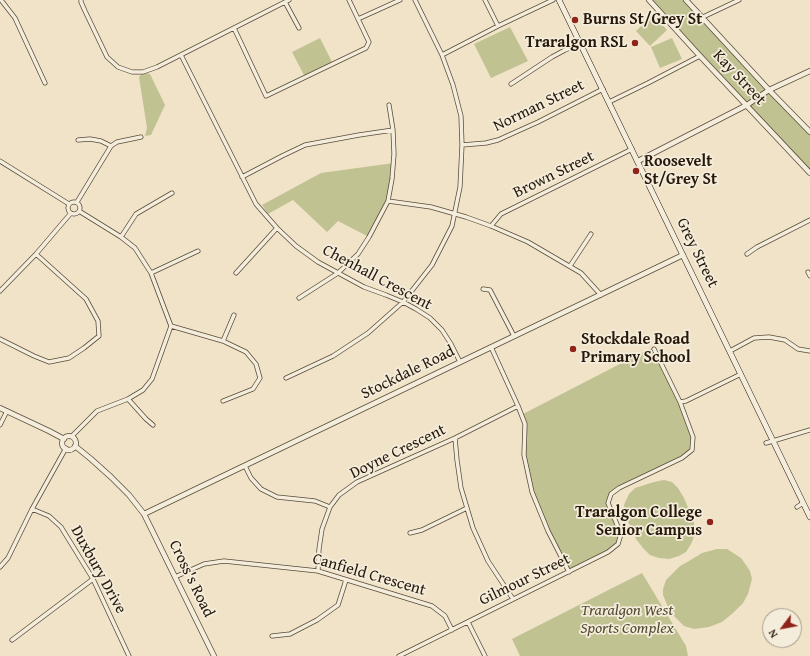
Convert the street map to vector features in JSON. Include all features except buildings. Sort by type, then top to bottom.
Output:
[{"type":"main road","name":"Grey Street","points":[[559,0],[803,503],[809,511],[810,517]]},
{"type":"street","points":[[1,0],[14,18],[45,83]]},
{"type":"street","points":[[81,0],[107,57],[118,67],[132,72],[143,72],[157,67],[287,1],[300,28]]},
{"type":"street","points":[[234,28],[266,96],[366,48],[369,42],[349,0]]},
{"type":"street","points":[[358,19],[400,0]]},
{"type":"street","points":[[286,378],[333,356],[368,333],[403,302],[432,265],[452,226],[460,187],[462,145],[461,116],[453,84],[442,55],[415,0]]},
{"type":"street","points":[[485,0],[498,26]]},
{"type":"street","points":[[442,55],[553,0]]},
{"type":"street","name":"Kay Street","points":[[650,0],[700,56],[810,173]]},
{"type":"street","name":"Kay Street","points":[[686,0],[810,132]]},
{"type":"street","points":[[703,17],[739,0]]},
{"type":"street","points":[[510,84],[552,57],[581,44]]},
{"type":"street","name":"Chenhall Crescent","points":[[181,55],[256,204],[276,228],[296,246],[318,262],[364,287],[403,302],[430,318],[442,330],[452,344],[460,362]]},
{"type":"street","points":[[609,102],[700,56]]},
{"type":"street","points":[[638,161],[747,105],[769,90],[810,71]]},
{"type":"street","name":"Norman Street","points":[[462,145],[486,143],[498,140],[538,122],[603,89]]},
{"type":"street","points":[[299,298],[338,272],[358,254],[388,201],[394,154],[393,130],[389,105]]},
{"type":"street","points":[[242,177],[305,145],[393,130]]},
{"type":"street","points":[[69,204],[77,202],[111,146],[117,142],[141,137]]},
{"type":"street","points":[[78,140],[90,139],[101,141],[111,146]]},
{"type":"street","name":"Brown Street","points":[[491,226],[501,214],[632,149]]},
{"type":"street","points":[[0,161],[69,204]]},
{"type":"street","points":[[121,237],[136,214],[172,193]]},
{"type":"street","points":[[388,201],[431,207],[466,217],[528,242],[581,273],[601,295]]},
{"type":"street","points":[[77,202],[80,207],[79,211]]},
{"type":"street","points":[[69,204],[68,210],[71,213]]},
{"type":"street","points":[[64,439],[67,436],[72,436],[97,411],[128,399],[143,390],[152,379],[171,326],[151,273],[135,248],[121,237],[79,211]]},
{"type":"street","points":[[71,213],[76,214],[79,211]]},
{"type":"street","points":[[0,291],[36,254],[71,213]]},
{"type":"street","points":[[747,254],[757,247],[810,220]]},
{"type":"street","points":[[236,273],[276,228]]},
{"type":"street","points":[[570,266],[591,234]]},
{"type":"street","points":[[151,273],[198,251]]},
{"type":"street","points":[[0,339],[49,362],[68,358],[99,336],[98,321],[86,299],[36,254]]},
{"type":"street","name":"Stockdale Road","points":[[144,514],[683,255]]},
{"type":"street","points":[[808,272],[810,276]]},
{"type":"street","points":[[483,289],[490,290],[514,336]]},
{"type":"street","points":[[223,341],[234,315]]},
{"type":"street","points":[[171,326],[223,341],[246,352],[256,364],[260,378],[253,389],[223,401]]},
{"type":"street","points":[[730,351],[754,338],[768,337],[785,340],[798,349],[810,351]]},
{"type":"street","points":[[491,348],[525,424],[524,454],[532,492],[548,531],[569,572]]},
{"type":"street","points":[[654,350],[680,402],[686,401],[741,374]]},
{"type":"street","points":[[128,399],[152,425]]},
{"type":"street","name":"Gilmour Street","points":[[399,656],[569,572],[608,552],[618,544],[621,534],[608,503],[610,494],[619,488],[682,458],[692,450],[693,437],[680,402]]},
{"type":"street","name":"Doyne Crescent","points":[[318,570],[322,529],[330,507],[339,495],[357,482],[455,438],[518,406]]},
{"type":"street","points":[[0,408],[64,439]]},
{"type":"street","points":[[0,425],[7,411]]},
{"type":"street","points":[[766,443],[810,430]]},
{"type":"street","points":[[66,448],[71,449],[75,446],[76,440],[72,436]]},
{"type":"street","points":[[455,438],[461,488],[473,528],[488,561],[513,599]]},
{"type":"street","points":[[64,439],[63,444],[66,448]]},
{"type":"street","name":"Cross's Road","points":[[75,446],[116,481],[144,514],[214,656]]},
{"type":"street","points":[[0,567],[8,558],[32,509],[66,448]]},
{"type":"street","points":[[245,466],[251,478],[261,489],[272,495],[277,497],[315,501],[330,507]]},
{"type":"street","points":[[797,507],[803,503]]},
{"type":"street","points":[[410,533],[422,530],[467,508]]},
{"type":"street","name":"Duxbury Drive","points":[[32,509],[49,516],[61,527],[93,579],[130,656]]},
{"type":"street","name":"Canfield Crescent","points":[[175,577],[204,564],[224,561],[318,570],[432,606],[445,616],[452,630]]},
{"type":"street","points":[[12,640],[93,579]]},
{"type":"street","points":[[272,636],[290,634],[317,620],[338,605],[346,580]]},
{"type":"street","points":[[468,622],[485,656]]},
{"type":"green space","points":[[651,0],[686,0],[810,132],[810,174]]},
{"type":"green space","points":[[653,15],[667,30],[650,46],[636,31]]},
{"type":"green space","points":[[510,27],[528,61],[491,78],[474,44]]},
{"type":"green space","points":[[320,38],[333,64],[305,77],[292,52]]},
{"type":"green space","points":[[672,38],[682,59],[660,68],[651,47]]},
{"type":"green space","points":[[143,72],[150,74],[165,105],[151,135],[145,136],[147,128],[139,77]]},
{"type":"green space","points":[[394,163],[388,201],[369,237],[338,221],[327,232],[293,200],[268,214],[262,205],[321,173]]},
{"type":"green space","points":[[649,349],[654,349],[678,397],[693,437],[692,450],[682,458],[619,488],[611,494],[608,503],[621,534],[618,544],[608,552],[569,572],[548,531],[532,492],[524,455],[525,424],[521,415]]},
{"type":"green space","points":[[664,480],[672,482],[684,498],[694,522],[695,534],[686,552],[669,559],[650,555],[643,548],[636,539],[626,517],[624,505],[629,494],[635,488]]},
{"type":"green space","points":[[717,549],[727,549],[741,558],[746,565],[750,571],[752,579],[748,594],[743,603],[722,622],[709,627],[694,629],[684,626],[670,612],[663,595],[666,580],[680,566],[702,553]]},
{"type":"green space","name":"Traralgon West Sports Complex","points":[[642,573],[686,646],[688,656],[520,656],[512,639]]},
{"type":"place","name":"Burns St/Grey St","points":[[575,20]]},
{"type":"place","name":"Traralgon RSL","points":[[635,43]]},
{"type":"place","name":"Roosevelt St/Grey St","points":[[636,171]]},
{"type":"place","name":"Stockdale Road Primary School","points":[[573,349]]},
{"type":"place","name":"Traralgon College Senior Campus","points":[[710,522]]}]
